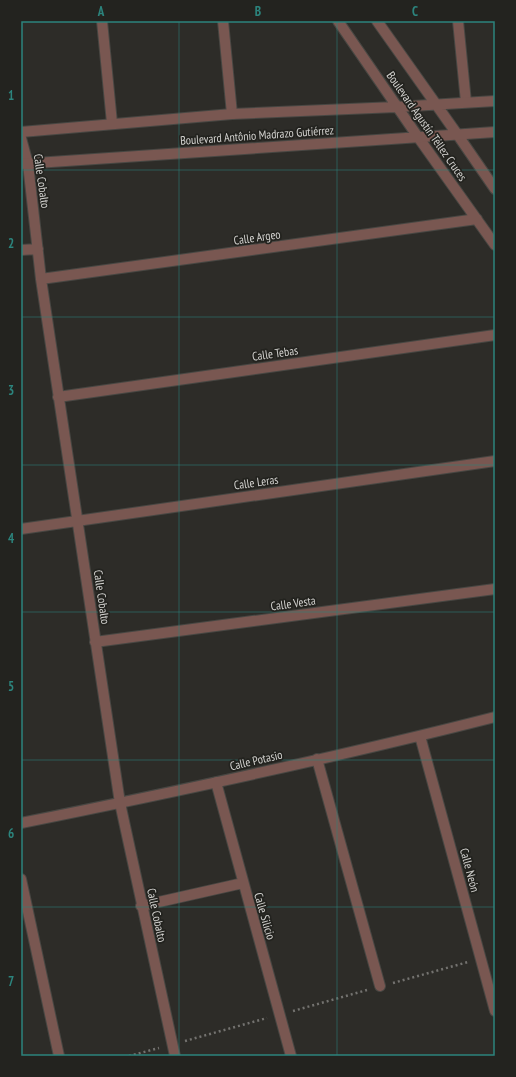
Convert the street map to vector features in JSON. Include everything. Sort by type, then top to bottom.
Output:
[{"type":"street","points":[[102,21],[112,123]]},
{"type":"street","points":[[224,21],[232,114]]},
{"type":"street","name":"Boulevard Agustín Téllez Cruces","points":[[338,21],[396,107],[495,245]]},
{"type":"street","name":"Boulevard Agustín Téllez Cruces","points":[[377,21],[437,104],[495,189]]},
{"type":"street","points":[[458,21],[466,102]]},
{"type":"street","name":"Boulevard Antônio Madrazo Gutiérrez","points":[[21,132],[112,123],[232,114],[495,101]]},
{"type":"street","name":"Boulevard Antônio Madrazo Gutiérrez","points":[[24,164],[495,132]]},
{"type":"street","name":"Calle Cobalto","points":[[21,138],[58,397],[120,803],[141,906],[175,1056]]},
{"type":"street","name":"Calle Argeo","points":[[41,280],[477,220]]},
{"type":"street","points":[[21,250],[38,249]]},
{"type":"street","name":"Calle Tebas","points":[[58,397],[495,335]]},
{"type":"street","name":"Calle Leras","points":[[21,529],[495,461]]},
{"type":"street","name":"Calle Vesta","points":[[95,642],[495,589]]},
{"type":"street","name":"Calle Potasio","points":[[21,823],[216,782],[420,736],[495,717]]},
{"type":"street","name":"Calle Neón","points":[[420,736],[495,1011]]},
{"type":"street","points":[[317,759],[380,986]]},
{"type":"street","name":"Calle Silicio","points":[[216,782],[291,1056]]},
{"type":"street","points":[[21,879],[59,1056]]},
{"type":"street","points":[[141,906],[243,883]]},
{"type":"path","points":[[129,1056],[480,959]]}]
